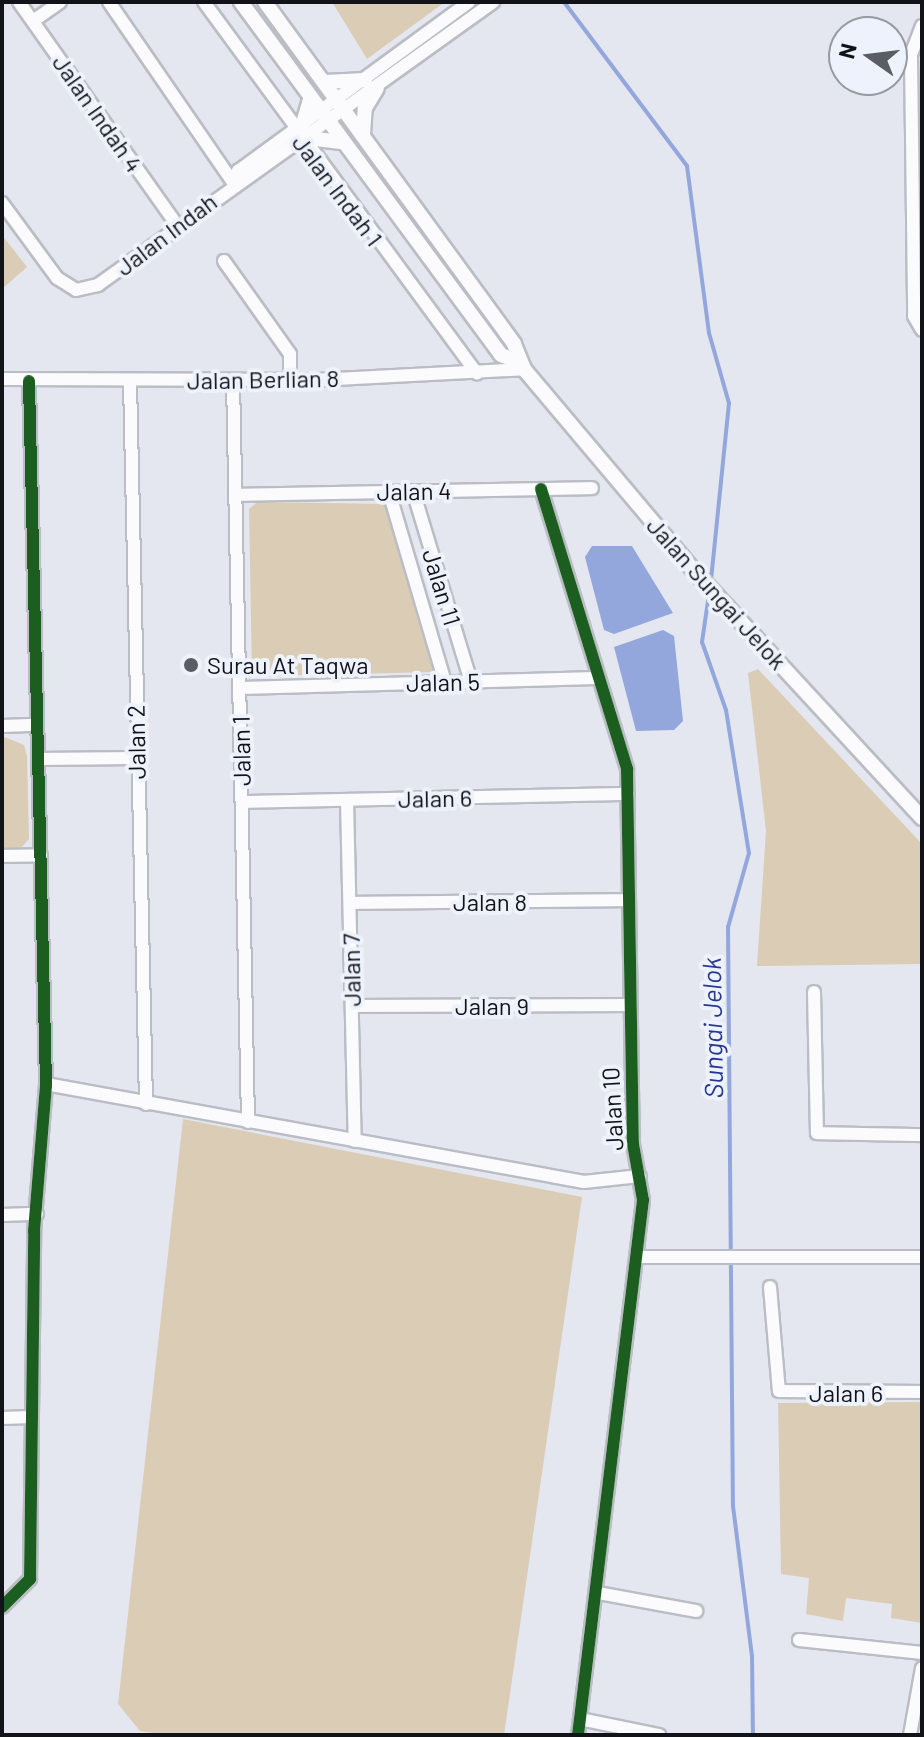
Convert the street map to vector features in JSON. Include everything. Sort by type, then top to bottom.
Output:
[{"type":"street","name":"Jalan Indah 4","points":[[19,2],[177,225]]},
{"type":"street","points":[[33,21],[60,2]]},
{"type":"street","points":[[109,2],[234,184]]},
{"type":"street","name":"Jalan Indah 1","points":[[204,2],[477,374]]},
{"type":"street","name":"Jalan Sungai Jelok","points":[[241,2],[501,355],[522,365]]},
{"type":"street","name":"Jalan Sungai Jelok","points":[[265,2],[363,134],[522,365],[694,571],[922,818]]},
{"type":"street","points":[[325,82],[371,84],[407,66],[493,2]]},
{"type":"street","points":[[363,134],[371,84],[398,55],[464,3],[472,18]]},
{"type":"street","points":[[922,26],[916,55],[918,197],[914,316],[922,330]]},
{"type":"street","points":[[398,55],[407,66]]},
{"type":"street","name":"Jalan Indah","points":[[2,203],[57,278],[76,290],[98,285],[234,184],[238,171],[301,135],[371,84]]},
{"type":"street","points":[[311,97],[301,135],[343,142]]},
{"type":"street","points":[[224,261],[290,354],[290,379]]},
{"type":"street","name":"Jalan Berlian 8","points":[[2,379],[233,380],[477,374],[522,365]]},
{"type":"street","name":"Jalan 1","points":[[233,380],[248,1122]]},
{"type":"street","points":[[2,1607],[29,1586],[37,1214],[46,1084],[29,381]]},
{"type":"street","name":"Jalan 2","points":[[130,381],[146,1104]]},
{"type":"street","name":"Jalan 4","points":[[235,495],[592,488]]},
{"type":"street","name":"Jalan 10","points":[[541,489],[599,678],[628,794],[631,1005],[640,1176],[639,1257],[578,1735]]},
{"type":"street","name":"Jalan 11","points":[[413,491],[471,682]]},
{"type":"street","name":"Jalan 11","points":[[389,492],[445,682]]},
{"type":"street","name":"Jalan 5","points":[[239,688],[599,678]]},
{"type":"street","points":[[2,726],[37,725]]},
{"type":"street","points":[[38,759],[136,758]]},
{"type":"street","name":"Jalan 6","points":[[242,802],[628,794]]},
{"type":"street","name":"Jalan 7","points":[[347,800],[355,1141]]},
{"type":"street","points":[[2,856],[41,855]]},
{"type":"street","name":"Jalan 8","points":[[350,903],[629,900]]},
{"type":"street","points":[[814,992],[812,1121],[832,1139],[922,1135]]},
{"type":"street","name":"Jalan 9","points":[[352,1006],[631,1005]]},
{"type":"street","points":[[46,1084],[584,1182],[640,1176]]},
{"type":"street","points":[[2,1215],[37,1214]]},
{"type":"street","points":[[639,1257],[688,1260],[922,1257]]},
{"type":"street","name":"Jalan 6","points":[[770,1287],[779,1391],[922,1392]]},
{"type":"street","points":[[2,1418],[32,1417]]},
{"type":"street","points":[[598,1593],[696,1611]]},
{"type":"street","points":[[799,1640],[922,1653]]},
{"type":"street","points":[[910,1735],[922,1668]]},
{"type":"street","points":[[580,1719],[659,1735]]},
{"type":"shaded area","points":[[332,2],[445,2],[367,59]]},
{"type":"shaded area","points":[[2,235],[27,267],[2,289]]},
{"type":"shaded area","points":[[257,502],[386,504],[436,672],[252,676],[249,509]]},
{"type":"shaded area","points":[[758,669],[922,844],[922,964],[757,966],[766,831],[748,673]]},
{"type":"shaded area","points":[[2,736],[24,745],[27,756],[29,839],[19,850],[2,850]]},
{"type":"shaded area","points":[[183,1119],[582,1197],[504,1735],[167,1735],[140,1731],[118,1704]]},
{"type":"shaded area","points":[[922,1402],[922,1623],[891,1618],[892,1604],[846,1598],[843,1621],[806,1614],[809,1578],[781,1574],[778,1403]]},
{"type":"water","points":[[592,546],[632,546],[673,613],[614,634],[604,630],[585,557]]},
{"type":"water","points":[[663,630],[674,636],[683,721],[674,730],[636,731],[614,647]]},
{"type":"waterway","points":[[564,2],[687,166],[709,333],[729,403],[711,581]]},
{"type":"waterway","name":"Sungai Jelok","points":[[709,594],[702,642],[726,710],[749,853],[728,927],[733,1506],[752,1657],[753,1735]]},
{"type":"cycle path","points":[[2,1607],[30,1579],[34,1231],[46,1084],[29,381]]},
{"type":"cycle path","points":[[541,489],[627,769],[633,1144],[643,1200],[578,1735]]},
{"type":"place","name":"Surau At Taqwa","points":[[191,665]]}]
